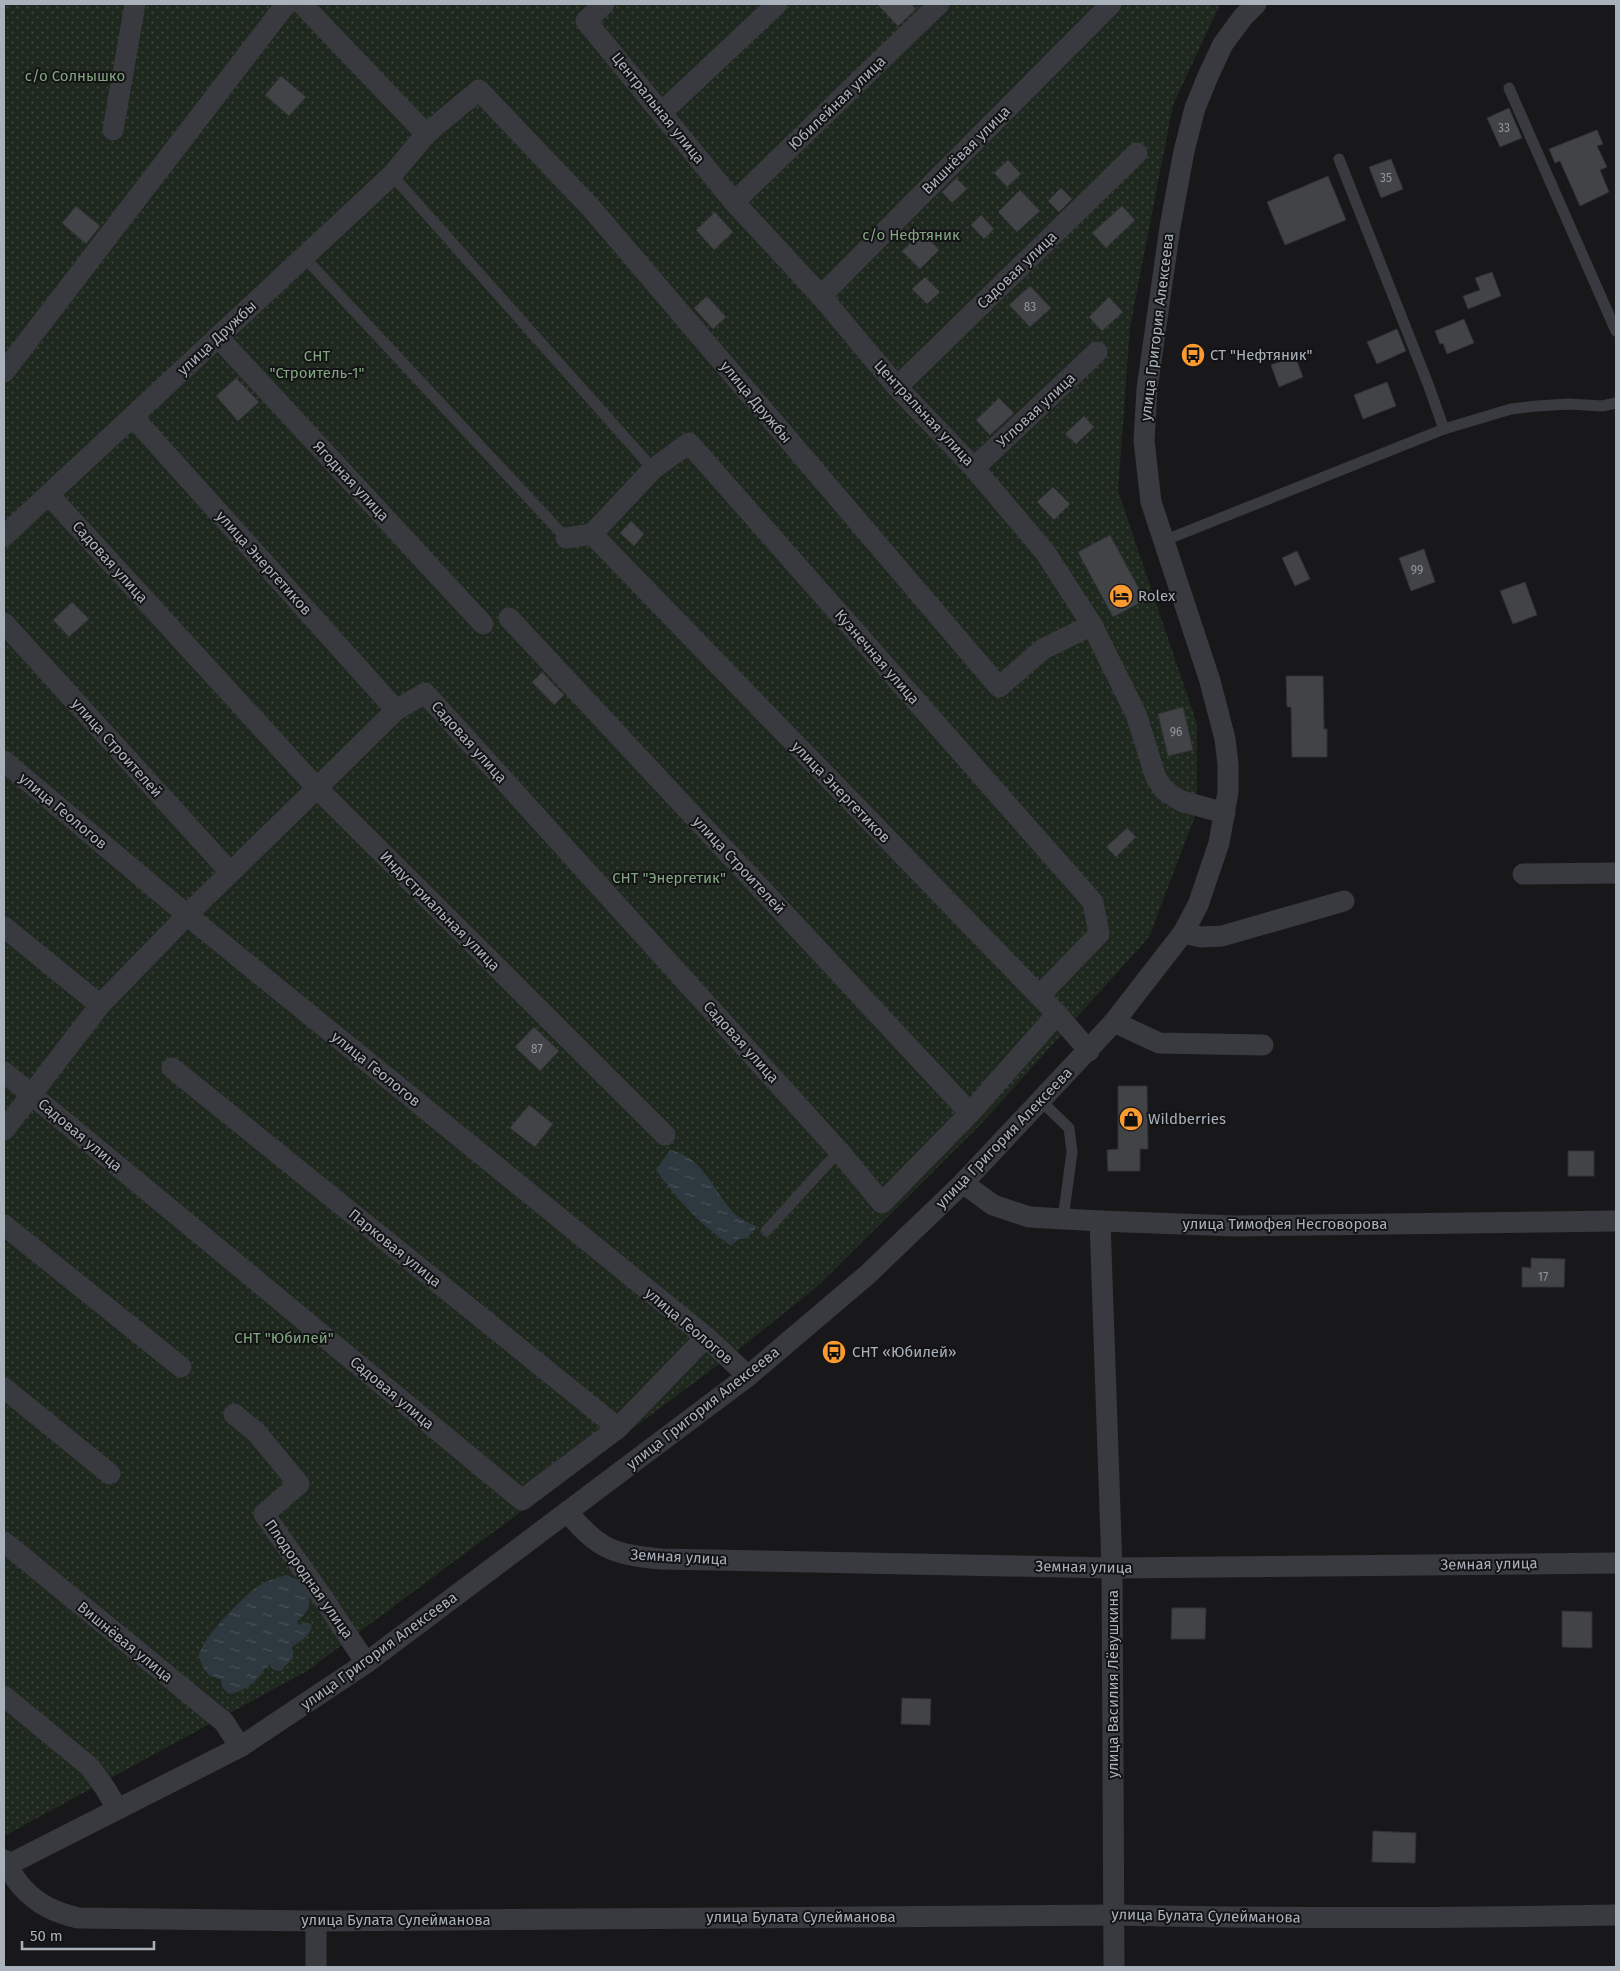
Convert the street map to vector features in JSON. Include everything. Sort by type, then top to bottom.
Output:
[{"type":"street","points":[[113,130],[135,4]]},
{"type":"street","points":[[4,372],[286,4]]},
{"type":"street","points":[[302,4],[426,134]]},
{"type":"street","name":"Центральная улица","points":[[604,4],[586,22],[662,112],[734,202],[821,296],[897,387],[974,468],[1046,552],[1092,625],[1136,714],[1156,778],[1164,790],[1181,801],[1225,813]]},
{"type":"street","points":[[662,112],[776,4]]},
{"type":"street","name":"Юбилейная улица","points":[[734,202],[939,4]]},
{"type":"street","name":"Вишнёвая улица","points":[[821,296],[1111,4]]},
{"type":"street","name":"улица Григория Алексеева","points":[[5,1864],[240,1747],[366,1663],[748,1376],[867,1275],[962,1183],[1114,1022],[1183,933],[1198,905],[1219,843],[1228,792],[1228,764],[1219,711],[1151,502],[1144,441],[1147,388],[1170,227],[1184,152],[1195,108],[1223,44],[1256,4]]},
{"type":"street","name":"улица Дружбы","points":[[4,536],[392,174],[426,134],[479,90],[592,210],[999,687],[1043,649],[1092,625]]},
{"type":"street","name":"Садовая улица","points":[[897,387],[1137,153]]},
{"type":"street","name":"Ягодная улица","points":[[218,337],[496,621]]},
{"type":"street","name":"Угловая улица","points":[[974,468],[1097,352]]},
{"type":"street","name":"улица Энергетиков","points":[[133,417],[396,710]]},
{"type":"street","name":"Кузнечная улица","points":[[592,534],[653,469],[689,443],[1093,902],[1099,934],[1040,996]]},
{"type":"street","name":"Садовая улица","points":[[49,495],[317,788]]},
{"type":"street","points":[[566,538],[592,534]]},
{"type":"street","name":"улица Энергетиков","points":[[592,534],[1040,996],[1088,1051]]},
{"type":"street","name":"улица Строителей","points":[[496,621],[970,1113]]},
{"type":"street","name":"улица Строителей","points":[[4,623],[230,872]]},
{"type":"street","name":"Садовая улица","points":[[396,710],[424,693],[840,1151],[882,1203],[970,1113],[1057,1014]]},
{"type":"street","points":[[4,1130],[100,1005],[230,872],[396,710]]},
{"type":"street","name":"улица Геологов","points":[[4,761],[706,1337],[748,1376]]},
{"type":"street","name":"Индустриальная улица","points":[[317,788],[665,1135]]},
{"type":"street","points":[[1523,874],[1616,873]]},
{"type":"street","points":[[1183,933],[1201,937],[1222,936],[1344,902]]},
{"type":"street","points":[[4,927],[100,1005]]},
{"type":"street","points":[[1114,1022],[1159,1043],[1263,1045]]},
{"type":"street","name":"Парковая улица","points":[[172,1068],[618,1428]]},
{"type":"street","name":"Садовая улица","points":[[4,1072],[522,1500],[618,1428],[706,1337]]},
{"type":"street","name":"улица Тимофея Несговорова","points":[[962,1183],[993,1205],[1028,1216],[1063,1219],[1235,1226],[1616,1221]]},
{"type":"street","name":"улица Василия Лёвушкина","points":[[1100,1221],[1112,1568],[1114,1967]]},
{"type":"street","points":[[4,1225],[180,1367]]},
{"type":"street","points":[[4,1388],[110,1474]]},
{"type":"street","name":"Плодородная улица","points":[[234,1414],[256,1432],[299,1484],[264,1514],[366,1663]]},
{"type":"street","name":"Земная улица","points":[[567,1512],[586,1535],[610,1551],[634,1556],[671,1559],[1112,1568],[1616,1563]]},
{"type":"street","name":"Вишнёвая улица","points":[[4,1542],[224,1722],[240,1747]]},
{"type":"street","points":[[4,1696],[90,1767],[116,1808]]},
{"type":"street","name":"улица Булата Сулейманова","points":[[5,1864],[20,1885],[37,1901],[56,1912],[78,1918],[316,1921],[1114,1914],[1212,1917],[1487,1917],[1616,1914]]},
{"type":"street","points":[[316,1921],[316,1967]]},
{"type":"lane","points":[[1510,88],[1616,331]]},
{"type":"lane","points":[[1338,159],[1428,384],[1444,429]]},
{"type":"lane","points":[[392,174],[653,469]]},
{"type":"lane","points":[[304,257],[566,538]]},
{"type":"lane","points":[[1163,542],[1444,429],[1511,409],[1569,404],[1602,406],[1616,403]]},
{"type":"lane","points":[[1041,1101],[1069,1128],[1072,1152],[1063,1219]]},
{"type":"lane","points":[[766,1230],[840,1151]]},
{"type":"green space","points":[[4,4],[1220,4],[1173,105],[1130,327],[1118,491],[1197,724],[1197,811],[1149,937],[982,1123],[818,1286],[738,1350],[307,1671],[4,1836]]},
{"type":"water","points":[[670,1150],[692,1160],[708,1177],[736,1215],[757,1227],[747,1238],[739,1239],[731,1246],[709,1229],[681,1202],[656,1170]]},
{"type":"water","points":[[286,1575],[301,1583],[308,1592],[308,1609],[297,1622],[300,1625],[306,1622],[312,1625],[311,1629],[305,1638],[292,1647],[293,1658],[281,1671],[274,1670],[269,1665],[248,1686],[229,1694],[222,1687],[221,1679],[210,1676],[201,1664],[199,1656],[201,1649],[214,1629],[251,1591],[264,1583]]},
{"type":"building","points":[[877,4],[912,4],[916,9],[898,26]]},
{"type":"building","points":[[281,76],[306,97],[289,116],[265,95]]},
{"type":"building","points":[[1509,108],[1522,138],[1500,147],[1487,118]]},
{"type":"building","points":[[1597,130],[1603,144],[1597,146],[1607,167],[1600,170],[1609,192],[1580,206],[1560,161],[1555,163],[1549,149]]},
{"type":"building","points":[[1391,159],[1403,189],[1381,198],[1369,167]]},
{"type":"building","points":[[1008,160],[1021,174],[1007,187],[994,173]]},
{"type":"building","points":[[1328,176],[1346,220],[1285,245],[1267,202]]},
{"type":"building","points":[[956,178],[967,189],[952,203],[942,192]]},
{"type":"building","points":[[1061,188],[1072,199],[1059,212],[1048,201]]},
{"type":"building","points":[[1020,190],[1040,211],[1017,232],[998,212]]},
{"type":"building","points":[[76,206],[100,226],[86,244],[62,223]]},
{"type":"building","points":[[1122,206],[1135,220],[1106,248],[1092,233]]},
{"type":"building","points":[[715,212],[733,232],[714,250],[696,230]]},
{"type":"building","points":[[981,215],[994,229],[984,239],[971,225]]},
{"type":"building","points":[[922,232],[939,250],[920,269],[902,251]]},
{"type":"building","points":[[1492,272],[1501,296],[1468,309],[1463,296],[1480,290],[1475,278]]},
{"type":"building","points":[[925,277],[940,292],[927,304],[912,289]]},
{"type":"building","points":[[1030,286],[1051,308],[1030,327],[1009,305]]},
{"type":"building","points":[[707,296],[726,317],[713,329],[694,308]]},
{"type":"building","points":[[1109,297],[1123,312],[1102,331],[1089,317]]},
{"type":"building","points":[[1464,319],[1474,343],[1447,354],[1443,343],[1440,344],[1435,331]]},
{"type":"building","points":[[1397,329],[1406,351],[1377,364],[1367,342]]},
{"type":"building","points":[[1295,356],[1303,377],[1279,387],[1271,365]]},
{"type":"building","points":[[236,378],[259,402],[238,421],[216,396]]},
{"type":"building","points":[[1387,382],[1396,406],[1363,419],[1354,395]]},
{"type":"building","points":[[999,398],[1014,413],[990,435],[976,420]]},
{"type":"building","points":[[1084,416],[1094,427],[1076,444],[1065,434]]},
{"type":"building","points":[[1053,487],[1070,504],[1054,520],[1037,502]]},
{"type":"building","points":[[631,521],[644,534],[634,546],[620,533]]},
{"type":"building","points":[[1110,535],[1145,600],[1113,617],[1078,552]]},
{"type":"building","points":[[1424,549],[1435,582],[1411,591],[1399,558]]},
{"type":"building","points":[[1297,551],[1310,579],[1295,586],[1282,558]]},
{"type":"building","points":[[1525,582],[1537,615],[1513,624],[1500,591]]},
{"type":"building","points":[[72,602],[89,619],[69,637],[53,620]]},
{"type":"building","points":[[542,672],[564,695],[554,705],[532,682]]},
{"type":"building","points":[[1286,676],[1323,676],[1324,729],[1327,729],[1327,757],[1292,757],[1291,707],[1287,707]]},
{"type":"building","points":[[1183,707],[1193,750],[1168,756],[1158,714]]},
{"type":"building","points":[[1127,828],[1136,837],[1116,857],[1106,847]]},
{"type":"building","points":[[534,1027],[559,1051],[540,1071],[515,1047]]},
{"type":"building","points":[[1118,1086],[1147,1086],[1148,1149],[1140,1149],[1140,1171],[1108,1171],[1107,1150],[1118,1149]]},
{"type":"building","points":[[529,1105],[553,1124],[535,1147],[510,1128]]},
{"type":"building","points":[[1568,1151],[1594,1151],[1594,1176],[1568,1176]]},
{"type":"building","points":[[1531,1258],[1565,1259],[1564,1287],[1522,1287],[1522,1267],[1531,1268]]},
{"type":"building","points":[[1172,1608],[1206,1608],[1205,1639],[1171,1639]]},
{"type":"building","points":[[1562,1611],[1592,1612],[1592,1648],[1562,1647]]},
{"type":"building","points":[[902,1698],[931,1699],[930,1725],[901,1724]]},
{"type":"building","points":[[1373,1831],[1416,1833],[1415,1863],[1372,1862]]},
{"type":"place","name":"СТ \"Нефтяник\"","points":[[1193,355]]},
{"type":"place","name":"Rolex","points":[[1121,596]]},
{"type":"place","name":"Wildberries","points":[[1131,1119]]},
{"type":"place","name":"СНТ «Юбилей»","points":[[834,1352]]},
{"type":"park label","name":"с/о Солнышко","points":[[75,76]]},
{"type":"park label","name":"с/о Нефтяник","points":[[911,235]]},
{"type":"park label","name":"СНТ \"Строитель-1\"","points":[[317,364]]},
{"type":"park label","name":"СНТ \"Энергетик\"","points":[[669,878]]},
{"type":"park label","name":"СНТ \"Юбилей\"","points":[[284,1338]]}]
